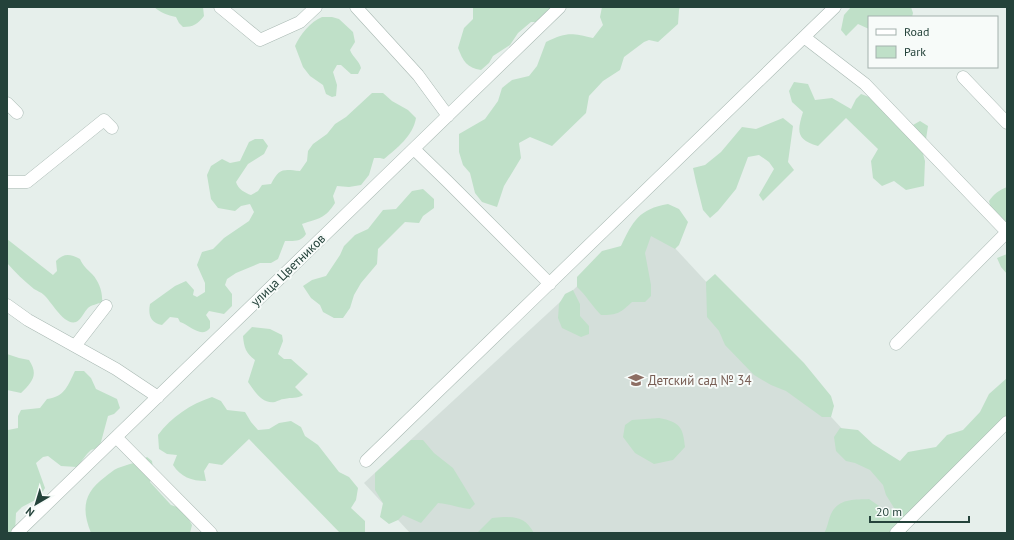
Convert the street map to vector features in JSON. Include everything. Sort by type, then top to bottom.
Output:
[{"type":"street","points":[[220,7],[260,40],[300,22],[316,7]]},
{"type":"street","points":[[356,7],[418,75],[448,116]]},
{"type":"street","name":"улица Цветников","points":[[17,533],[560,7]]},
{"type":"street","points":[[366,461],[835,7]]},
{"type":"street","points":[[804,37],[865,84],[1007,232],[896,344]]},
{"type":"street","points":[[963,77],[1007,123]]},
{"type":"street","points":[[7,104],[18,113]]},
{"type":"street","points":[[7,182],[27,182],[104,120],[112,128]]},
{"type":"street","points":[[414,148],[550,284]]},
{"type":"street","points":[[7,305],[28,320],[116,369],[158,397]]},
{"type":"street","points":[[75,346],[106,306]]},
{"type":"street","points":[[896,533],[1007,422]]},
{"type":"street","points":[[116,437],[212,533]]},
{"type":"shaded area","name":"Детский сад № 34","points":[[649,220],[908,500],[872,533],[410,533],[364,483]]},
{"type":"green space","points":[[154,7],[203,7],[204,16],[195,24],[183,27],[176,17],[164,14]]},
{"type":"green space","points":[[472,7],[558,7],[538,22],[531,22],[518,33],[510,45],[493,56],[489,63],[481,70],[469,66],[462,57],[458,48],[464,28],[473,19]]},
{"type":"green space","points":[[602,7],[680,7],[678,24],[658,42],[649,40],[644,42],[624,57],[620,70],[603,81],[589,96],[586,113],[552,146],[530,137],[519,143],[521,158],[504,186],[497,207],[482,202],[475,193],[470,173],[463,165],[459,152],[459,134],[485,119],[498,101],[502,88],[512,80],[529,76],[537,66],[546,42],[559,36],[569,34],[593,38],[603,25],[600,17]]},
{"type":"green space","points":[[851,7],[911,7],[913,13],[912,16],[868,16],[868,29],[858,24],[846,36],[841,30],[844,15]]},
{"type":"green space","points":[[322,17],[339,19],[353,32],[355,42],[350,50],[361,68],[358,74],[351,74],[341,65],[337,65],[333,72],[337,85],[336,96],[332,97],[326,94],[323,85],[310,76],[303,67],[295,46],[306,29],[313,22]]},
{"type":"green space","points":[[794,82],[808,84],[815,100],[832,98],[851,109],[856,99],[861,94],[883,102],[913,125],[920,121],[928,126],[926,139],[922,150],[925,161],[924,186],[906,190],[894,181],[882,186],[873,178],[871,161],[878,149],[846,118],[818,146],[811,144],[802,138],[799,130],[803,112],[792,102],[789,91]]},
{"type":"green space","points":[[372,93],[383,93],[392,101],[408,110],[416,118],[412,130],[404,141],[384,159],[374,158],[369,175],[361,185],[349,187],[337,186],[333,196],[335,203],[328,212],[317,219],[302,224],[306,234],[304,237],[300,240],[285,241],[278,259],[271,263],[260,263],[236,273],[227,279],[225,285],[232,294],[232,306],[224,314],[209,311],[206,315],[210,321],[210,328],[207,331],[199,332],[180,322],[178,318],[170,317],[162,325],[152,320],[149,311],[150,304],[175,286],[186,281],[194,290],[193,295],[197,297],[205,292],[205,283],[197,265],[202,252],[213,249],[224,238],[249,221],[254,212],[250,204],[241,206],[235,211],[218,208],[211,199],[207,175],[211,166],[222,159],[230,163],[240,161],[249,142],[255,139],[263,139],[268,146],[264,154],[248,164],[236,182],[238,187],[251,195],[258,191],[262,185],[271,184],[279,172],[285,170],[300,171],[307,161],[308,151],[313,144],[327,134],[335,124],[346,117]]},
{"type":"green space","points":[[783,118],[793,126],[788,162],[794,170],[763,201],[759,195],[774,169],[769,162],[759,155],[748,157],[736,189],[718,211],[710,218],[703,210],[693,168],[705,165],[721,152],[742,127],[756,129]]},
{"type":"green space","points":[[1007,187],[1007,232],[993,217],[989,201],[997,192]]},
{"type":"green space","points":[[423,189],[434,199],[434,208],[423,216],[419,223],[405,222],[378,249],[377,264],[361,283],[354,295],[350,308],[343,318],[334,318],[323,312],[320,305],[311,298],[303,286],[312,280],[326,276],[340,255],[344,246],[355,235],[368,229],[383,210],[396,209],[412,191]]},
{"type":"green space","points":[[668,204],[679,209],[688,222],[679,245],[675,249],[651,236],[645,253],[651,285],[651,296],[645,302],[632,302],[618,313],[601,315],[577,287],[577,277],[602,251],[621,246],[633,223],[644,213],[658,206]]},
{"type":"green space","points":[[7,239],[53,275],[57,271],[56,261],[62,257],[70,255],[80,259],[99,284],[102,302],[89,307],[76,322],[71,322],[62,317],[42,293],[30,286],[7,263]]},
{"type":"green space","points":[[1007,254],[1007,274],[1001,267],[997,258]]},
{"type":"green space","points":[[715,274],[804,363],[831,396],[834,406],[831,417],[822,417],[786,391],[771,385],[754,375],[725,345],[719,331],[707,317],[706,282]]},
{"type":"green space","points":[[573,290],[580,304],[580,316],[589,326],[589,334],[581,337],[562,328],[558,318],[559,304],[565,294]]},
{"type":"green space","points":[[252,327],[270,329],[282,335],[283,341],[278,354],[284,359],[291,359],[308,374],[295,387],[303,395],[270,402],[263,399],[253,390],[248,382],[255,360],[246,350],[243,336]]},
{"type":"green space","points":[[7,354],[29,360],[34,370],[31,382],[21,393],[7,390]]},
{"type":"green space","points":[[75,371],[84,371],[91,378],[96,389],[117,399],[120,408],[114,414],[108,416],[101,442],[97,448],[91,450],[87,454],[77,467],[61,466],[48,456],[43,457],[36,463],[45,488],[39,498],[22,507],[16,513],[15,533],[7,533],[7,432],[8,430],[18,428],[18,416],[21,410],[40,408],[47,399],[58,396],[62,393]]},
{"type":"green space","points":[[1007,378],[1007,430],[949,480],[928,509],[914,521],[906,533],[824,533],[835,507],[844,502],[869,499],[882,508],[896,511],[886,495],[883,485],[870,470],[855,463],[846,461],[836,451],[834,437],[840,428],[858,430],[873,444],[900,461],[908,452],[936,447],[947,435],[963,430],[980,412],[989,394]]},
{"type":"green space","points":[[212,397],[221,401],[227,410],[245,412],[258,430],[269,429],[279,423],[291,421],[301,427],[305,436],[318,445],[339,472],[349,477],[358,488],[356,500],[351,508],[365,521],[365,533],[340,533],[249,439],[222,465],[209,463],[204,471],[206,481],[187,478],[179,473],[173,465],[177,455],[167,454],[159,449],[158,435],[169,422],[189,407]]},
{"type":"green space","points":[[659,418],[672,421],[679,426],[683,435],[685,447],[673,460],[654,464],[635,453],[623,437],[625,425],[632,420]]},
{"type":"green space","points":[[411,440],[423,440],[434,453],[453,468],[475,504],[470,509],[438,503],[421,523],[403,515],[398,520],[389,524],[380,517],[383,503],[375,490],[375,473]]},
{"type":"green space","points":[[147,457],[152,461],[153,468],[150,482],[171,505],[183,509],[192,525],[190,533],[91,533],[85,509],[86,502],[93,489],[114,470]]},
{"type":"green space","points":[[492,518],[518,518],[522,520],[534,533],[477,533]]},
{"type":"place","name":"Детский сад № 34","points":[[636,380]]}]
